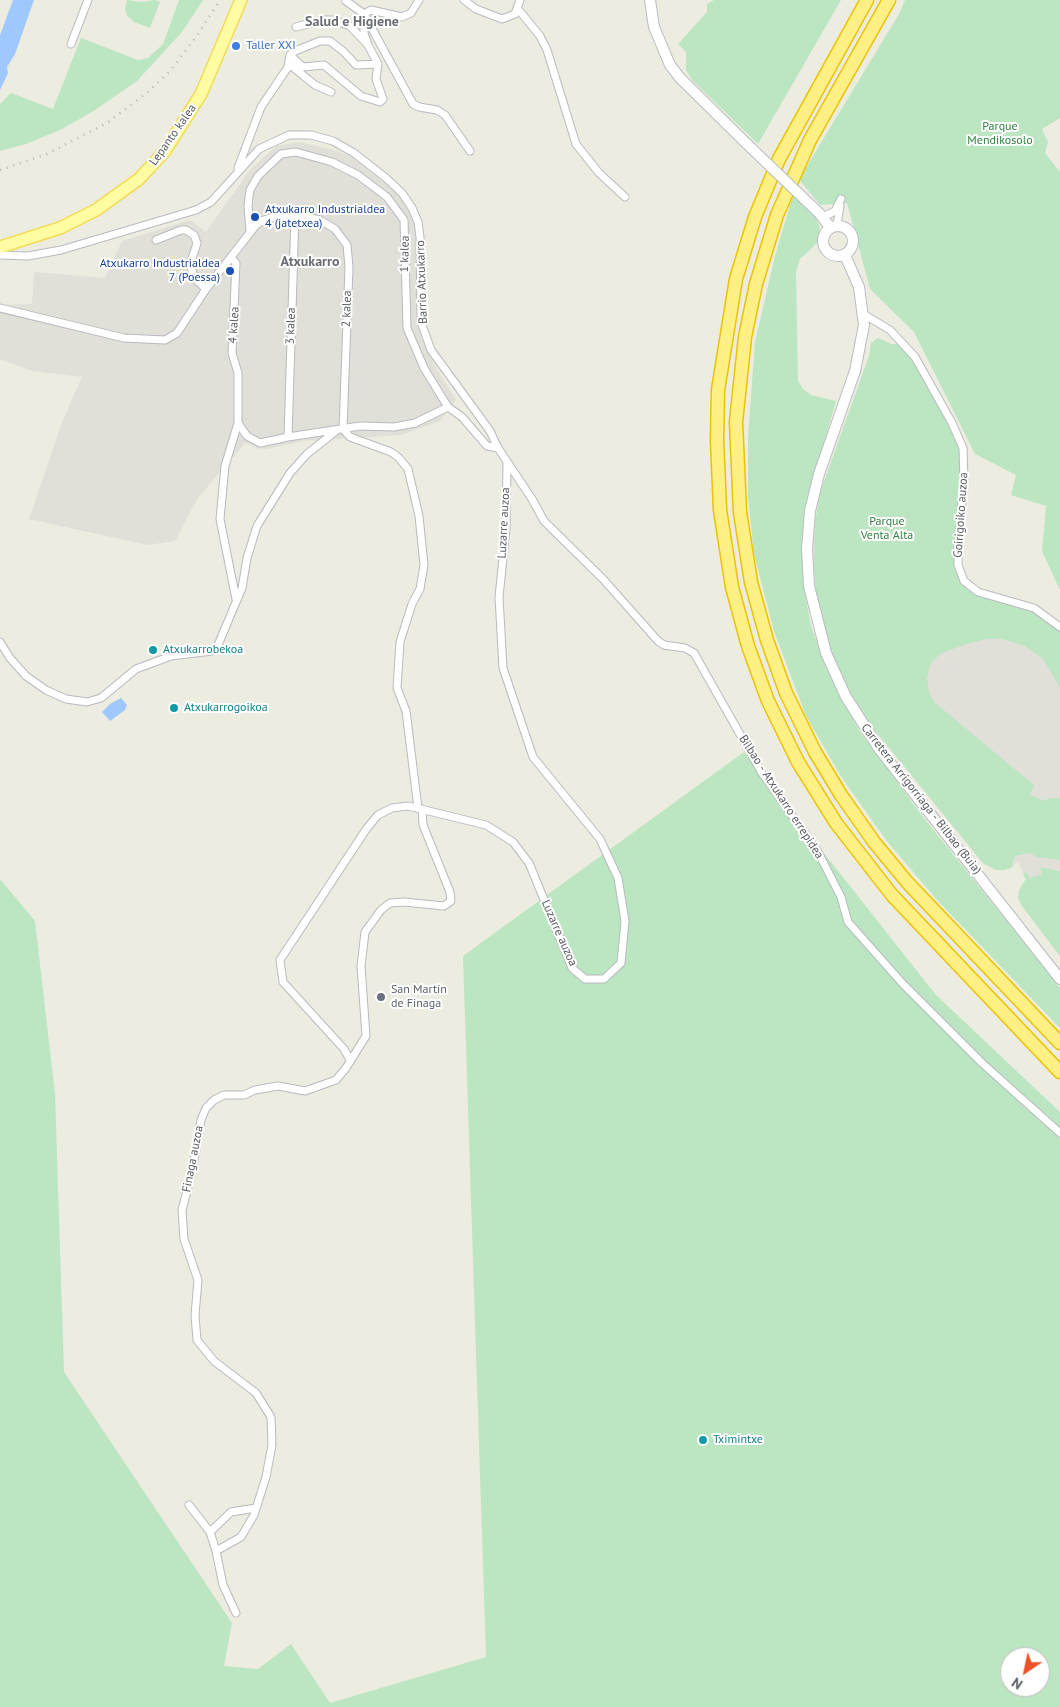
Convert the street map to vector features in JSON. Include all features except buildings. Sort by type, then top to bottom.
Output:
[{"type":"highway","points":[[867,0],[779,159],[755,217],[736,279],[718,390],[717,440],[720,510],[732,587],[748,646],[775,715],[798,762],[836,823],[892,895],[1060,1072]]},
{"type":"highway","points":[[889,0],[810,140],[777,215],[756,284],[745,337],[736,422],[740,512],[751,582],[767,640],[786,693],[816,752],[841,795],[874,842],[907,882],[1060,1043]]},
{"type":"main road","name":"Lepanto kalea","points":[[0,247],[60,228],[102,206],[139,179],[164,151],[201,94],[241,0]]},
{"type":"street","points":[[71,44],[88,0]]},
{"type":"street","points":[[364,14],[371,10],[402,16],[411,13],[419,0]]},
{"type":"street","points":[[464,0],[476,9],[496,18],[510,17],[518,9],[520,0]]},
{"type":"street","points":[[650,0],[654,27],[670,65],[680,78],[819,213],[834,226],[848,229],[854,239],[853,247],[845,255],[832,255],[825,249],[823,239],[834,226],[842,198],[831,213],[825,216],[819,213]]},
{"type":"street","points":[[346,1],[364,14],[413,104],[437,110],[444,115],[470,151]]},
{"type":"street","points":[[518,9],[540,36],[547,50],[576,144],[599,173],[625,197]]},
{"type":"street","points":[[290,55],[303,67],[324,65],[361,96],[380,102],[383,95],[376,79],[378,64],[364,33],[364,14]]},
{"type":"street","points":[[296,27],[322,20],[338,21],[350,26],[368,45]]},
{"type":"street","points":[[290,55],[320,41],[330,41],[356,65],[378,64]]},
{"type":"street","points":[[235,175],[261,107],[289,64],[290,55]]},
{"type":"street","points":[[289,64],[315,85],[331,92]]},
{"type":"street","name":"Barrio Atxukarro","points":[[0,255],[28,256],[61,250],[196,210],[211,202],[252,155],[267,144],[289,136],[311,135],[343,146],[402,192],[412,208],[419,228],[420,303],[426,338],[438,361],[490,431],[507,461]]},
{"type":"street","name":"1 kalea","points":[[250,232],[248,205],[250,190],[258,176],[281,154],[296,152],[332,162],[351,171],[387,197],[404,220],[407,328],[424,368],[448,407],[462,417],[487,446],[498,448]]},
{"type":"street","name":"2 kalea","points":[[0,308],[124,338],[165,340],[177,333],[206,289],[250,232],[264,220],[295,215],[320,220],[335,229],[347,245],[349,267],[340,429]]},
{"type":"street","name":"3 kalea","points":[[288,437],[295,215]]},
{"type":"street","points":[[156,240],[181,230],[186,230],[194,235],[198,243],[190,265],[195,279],[206,289]]},
{"type":"street","name":"Carretera Arrigorriaga - Bilbao (Buia)","points":[[845,255],[859,287],[865,315],[861,350],[819,474],[810,512],[807,549],[809,586],[823,644],[846,697],[880,750],[1060,979]]},
{"type":"street","name":"4 kalea","points":[[231,258],[236,263],[232,352],[238,373],[238,423]]},
{"type":"street","name":"Goirigoiko auzoa","points":[[865,315],[890,330],[915,357],[952,423],[963,448],[964,480],[958,558],[960,573],[964,581],[978,592],[1034,608],[1060,627]]},
{"type":"street","points":[[238,423],[247,436],[260,443],[360,426],[394,427],[415,423],[448,407]]},
{"type":"street","points":[[236,599],[220,519],[224,466],[238,423]]},
{"type":"street","points":[[0,642],[10,658],[26,676],[46,690],[66,699],[87,702],[101,698],[136,670],[171,656],[212,651],[218,645],[245,578],[251,544],[265,512],[290,473],[306,454],[340,429]]},
{"type":"street","points":[[340,429],[350,437],[391,452],[400,458],[408,468],[419,516],[424,565],[420,589],[412,604],[400,642],[397,688],[406,711],[420,809]]},
{"type":"street","name":"Luzarre auzoa","points":[[350,1060],[344,1048],[283,982],[280,960],[367,828],[378,815],[392,808],[408,806],[486,825],[513,842],[528,863],[572,968],[585,979],[604,979],[614,972],[621,963],[624,921],[618,878],[600,839],[533,757],[503,668],[499,597],[506,529],[507,461]]},
{"type":"street","name":"Bilbao - Atxukarro errepidea","points":[[507,461],[544,521],[603,579],[658,641],[664,645],[685,648],[694,654],[762,773],[818,852],[841,897],[848,922],[902,984],[982,1063],[1060,1133]]},
{"type":"street","name":"Finaga auzoa","points":[[256,1508],[266,1476],[272,1445],[271,1417],[256,1393],[214,1361],[198,1340],[195,1315],[198,1280],[184,1239],[182,1210],[192,1172],[200,1120],[206,1108],[214,1100],[224,1095],[244,1095],[255,1090],[278,1086],[305,1091],[336,1080],[366,1036],[361,966],[365,932],[390,903],[404,902],[444,906],[450,901],[450,892],[423,825],[420,809]]},
{"type":"street","points":[[189,1505],[210,1532],[223,1585],[236,1613]]},
{"type":"street","points":[[210,1532],[231,1512],[256,1508]]},
{"type":"street","points":[[216,1551],[241,1537],[256,1508]]},
{"type":"shaded area","points":[[300,142],[337,151],[351,157],[393,190],[404,202],[412,216],[416,234],[416,320],[421,337],[433,363],[456,400],[440,421],[401,435],[303,441],[267,449],[257,448],[245,443],[197,499],[175,541],[148,545],[29,519],[63,420],[82,377],[32,371],[0,359],[0,305],[32,304],[34,272],[105,278],[122,241],[190,220],[206,232],[250,170],[277,146]]},
{"type":"shaded area","points":[[878,338],[891,344],[904,344],[958,565],[971,588],[1060,627],[1060,956],[1022,906],[1018,892],[1026,879],[1018,862],[1011,868],[1004,870],[996,870],[983,863],[872,727],[850,692],[816,592],[813,544],[820,493],[869,356],[871,343]]},
{"type":"green space","points":[[127,0],[141,2],[155,0],[160,2],[150,28],[134,22],[127,16],[125,9]]},
{"type":"green space","points":[[179,0],[203,0],[182,32],[137,81],[92,112],[62,129],[26,144],[0,151],[0,104],[11,93],[53,109],[81,38],[138,60],[148,58],[163,44]]},
{"type":"green space","points":[[714,0],[841,0],[758,144],[692,80],[686,70],[686,52],[678,44],[707,12],[707,4]]},
{"type":"green space","name":"Parque Mendikosolo","points":[[905,0],[1060,0],[1060,118],[1042,129],[1048,142],[1045,153],[1060,172],[1060,590],[1042,551],[1046,506],[1011,495],[1016,475],[975,454],[914,332],[870,289],[847,203],[820,205],[799,179],[899,14]]},
{"type":"green space","points":[[793,195],[815,217],[820,228],[817,243],[800,259],[796,272],[798,381],[803,389],[811,395],[836,401],[817,466],[802,550],[804,589],[811,626],[825,665],[859,730],[920,813],[1060,988],[1060,1028],[938,901],[886,840],[842,778],[806,716],[774,631],[754,554],[748,496],[748,437],[755,342],[775,256]]},
{"type":"green space","name":"Parque Venta Alta","points":[[878,338],[891,344],[904,344],[915,357],[963,448],[958,565],[971,588],[1034,608],[1060,627],[1060,687],[1043,659],[1025,646],[1002,639],[987,639],[941,653],[930,664],[927,678],[929,693],[935,703],[1035,786],[1029,794],[1045,801],[1050,798],[1060,798],[1060,860],[1037,857],[1030,853],[1015,856],[1011,868],[1004,870],[996,870],[983,863],[872,727],[850,692],[829,647],[816,592],[814,569],[815,522],[820,493],[869,356],[871,343]]},
{"type":"green space","points":[[744,752],[936,995],[1060,1112],[1060,1707],[0,1707],[0,879],[35,921],[55,1094],[64,1372],[232,1623],[224,1666],[258,1669],[291,1644],[330,1703],[486,1657],[463,956]]},
{"type":"green space","points":[[1040,867],[1060,871],[1060,956],[1018,898],[1020,888],[1026,879],[1023,874],[1026,872],[1030,878],[1042,874]]},
{"type":"water","points":[[13,0],[34,0],[15,54],[7,67],[8,73],[0,90],[0,35]]},
{"type":"water","points":[[121,698],[127,705],[125,710],[110,721],[102,712],[110,704]]},
{"type":"railway","points":[[0,170],[47,154],[107,123],[148,92],[172,69],[220,0]]},
{"type":"place","name":"Taller XXI","points":[[236,46]]},
{"type":"place","name":"Atxukarro Industrialdea 4 (jatetxea)","points":[[255,217]]},
{"type":"place","name":"Atxukarro Industrialdea 7 (Poessa)","points":[[230,271]]},
{"type":"place","name":"Atxukarrobekoa","points":[[153,650]]},
{"type":"place","name":"Atxukarrogoikoa","points":[[174,708]]},
{"type":"place","name":"San Martín de Finaga","points":[[381,997]]},
{"type":"place","name":"Tximintxe","points":[[703,1440]]},
{"type":"district","name":"Salud e Higiene","points":[[352,22]]},
{"type":"district","name":"Atxukarro","points":[[310,262]]}]
